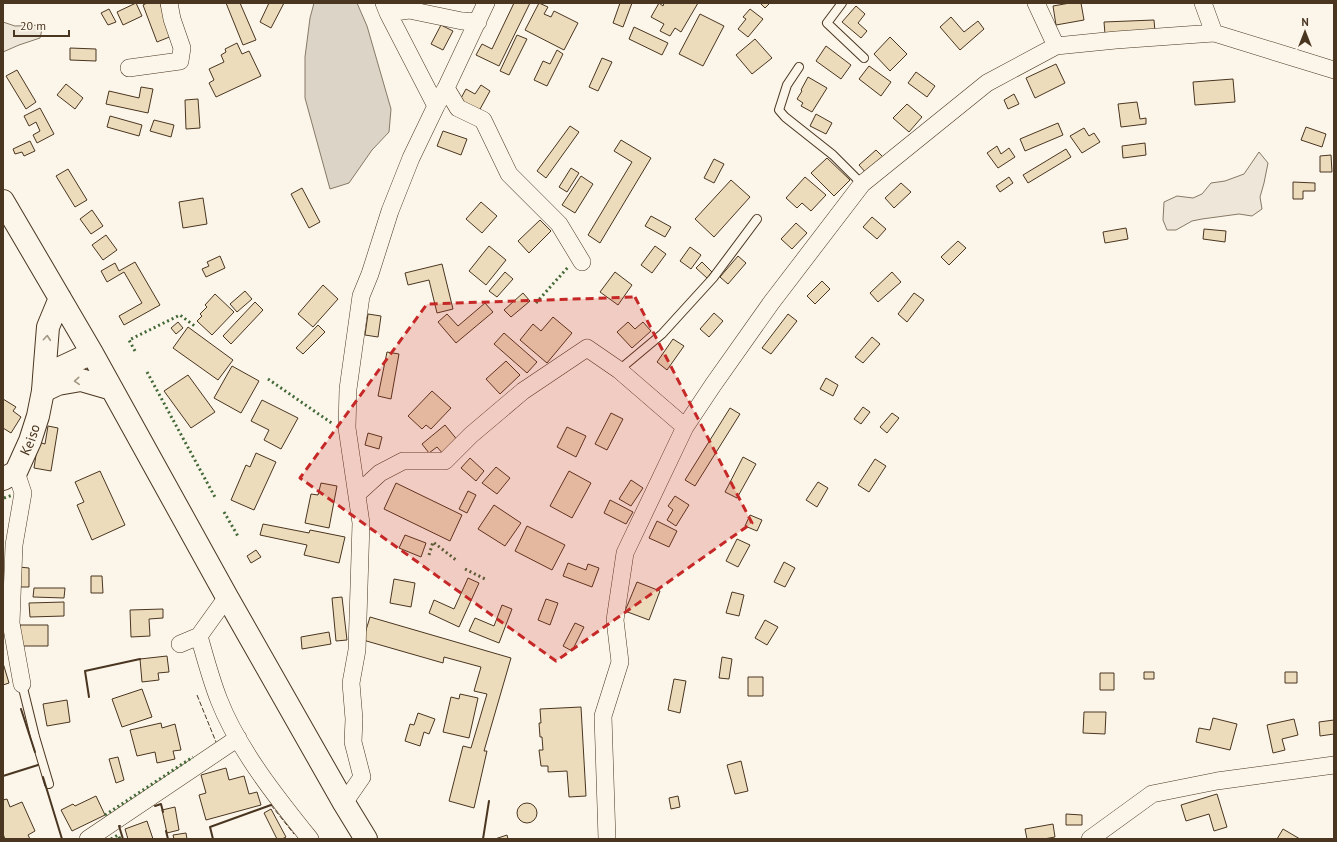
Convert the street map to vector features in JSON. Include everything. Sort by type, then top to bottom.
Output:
[{"type":"main road","points":[[3,201],[92,353],[227,597],[366,839]]},
{"type":"main road","name":"Keiso","points":[[9,475],[30,441],[38,416],[44,384],[48,327],[60,298]]},
{"type":"main road","points":[[44,384],[60,368],[92,353]]},
{"type":"main road","points":[[44,384],[58,384],[81,380],[112,389]]},
{"type":"street","points":[[129,68],[180,61],[182,48],[172,19],[169,3]]},
{"type":"street","points":[[344,803],[362,777],[353,742],[354,719],[351,684],[356,650],[361,523],[347,428],[348,389],[361,296],[370,274],[390,211],[411,158],[486,3]]},
{"type":"street","points":[[1036,3],[1056,46]]},
{"type":"street","points":[[1203,3],[1214,33]]},
{"type":"street","points":[[386,8],[409,10],[462,21],[478,22]]},
{"type":"street","points":[[386,8],[436,106]]},
{"type":"street","points":[[607,839],[603,716],[620,662],[615,620],[626,553],[685,427],[771,303],[862,184],[987,83],[1056,46],[1214,33],[1334,70]]},
{"type":"street","points":[[446,88],[458,108],[483,120],[509,174],[559,224],[582,262]]},
{"type":"street","points":[[357,494],[380,473],[403,461],[445,461],[471,435],[523,391],[587,348],[618,370],[685,427]]},
{"type":"street","points":[[9,475],[23,493],[14,545],[11,623],[22,684]]},
{"type":"street","points":[[180,644],[199,636],[227,597]]},
{"type":"street","points":[[199,636],[219,701],[238,738],[248,755],[284,806],[310,839]]},
{"type":"street","points":[[88,839],[238,738]]},
{"type":"street","points":[[1090,839],[1152,794],[1217,781],[1334,765]]},
{"type":"lane","points":[[842,3],[827,23],[864,58]]},
{"type":"lane","points":[[799,67],[787,85],[779,110],[785,117],[833,155],[862,184]]},
{"type":"lane","points":[[618,370],[662,334],[713,278],[757,219]]},
{"type":"lane","points":[[22,684],[35,737],[50,784]]},
{"type":"highlighted area","points":[[635,297],[752,523],[556,661],[300,478],[427,304]]},
{"type":"shaded area","points":[[314,3],[357,3],[367,26],[391,109],[389,132],[372,150],[349,183],[330,189],[305,98],[305,57],[310,18]]},
{"type":"shaded area","points":[[3,22],[15,26],[43,25],[40,38],[3,52]]},
{"type":"shaded area","points":[[1259,152],[1268,163],[1260,197],[1262,209],[1252,216],[1239,214],[1202,219],[1192,221],[1176,230],[1167,230],[1163,220],[1164,202],[1177,196],[1193,198],[1202,194],[1211,183],[1225,181],[1244,174]]},
{"type":"building","points":[[136,3],[142,16],[123,25],[117,12]]},
{"type":"building","points":[[147,3],[160,3],[172,36],[157,42],[143,5]]},
{"type":"building","points":[[226,3],[240,3],[256,40],[243,45]]},
{"type":"building","points":[[269,3],[284,3],[271,28],[260,22]]},
{"type":"building","points":[[514,3],[530,3],[499,66],[476,55],[482,44],[492,49]]},
{"type":"building","points":[[539,3],[548,7],[544,14],[551,17],[554,11],[578,23],[564,50],[525,30]]},
{"type":"building","points":[[620,3],[632,3],[623,27],[613,23]]},
{"type":"building","points":[[659,3],[663,6],[664,3],[698,3],[681,32],[675,28],[670,36],[660,31],[664,24],[651,17]]},
{"type":"building","points":[[760,3],[770,3],[765,8]]},
{"type":"building","points":[[1081,3],[1084,20],[1056,25],[1053,6]]},
{"type":"building","points":[[856,6],[865,14],[858,23],[867,31],[861,38],[842,22]]},
{"type":"building","points":[[109,9],[116,22],[108,25],[101,13]]},
{"type":"building","points":[[750,9],[763,19],[748,37],[738,29],[746,19],[743,17]]},
{"type":"building","points":[[700,14],[724,26],[703,66],[679,54]]},
{"type":"building","points":[[951,17],[964,32],[978,21],[984,29],[960,50],[940,27]]},
{"type":"building","points":[[1154,20],[1155,32],[1105,34],[1104,22]]},
{"type":"building","points":[[441,25],[453,31],[443,50],[431,44]]},
{"type":"building","points":[[634,27],[668,43],[662,55],[629,39]]},
{"type":"building","points":[[517,35],[527,39],[509,75],[500,71]]},
{"type":"building","points":[[890,37],[907,54],[890,71],[874,54]]},
{"type":"building","points":[[755,39],[772,58],[752,74],[736,55]]},
{"type":"building","points":[[237,43],[242,54],[249,51],[261,76],[216,97],[209,83],[214,80],[209,69],[224,62],[221,55],[226,52],[225,49]]},
{"type":"building","points":[[826,46],[851,65],[841,79],[816,61]]},
{"type":"building","points":[[70,48],[96,49],[96,61],[70,60]]},
{"type":"building","points":[[557,50],[563,54],[547,86],[534,80],[543,61],[550,64]]},
{"type":"building","points":[[602,58],[612,62],[598,91],[589,87]]},
{"type":"building","points":[[1056,64],[1065,83],[1035,98],[1026,78]]},
{"type":"building","points":[[869,66],[891,82],[881,96],[859,79]]},
{"type":"building","points":[[17,70],[36,102],[26,109],[6,76]]},
{"type":"building","points":[[916,72],[935,86],[927,97],[908,83]]},
{"type":"building","points":[[808,77],[827,88],[812,112],[801,106],[803,103],[797,99]]},
{"type":"building","points":[[1233,79],[1235,102],[1195,105],[1193,82]]},
{"type":"building","points":[[66,84],[83,98],[75,109],[57,95]]},
{"type":"building","points":[[481,85],[490,91],[479,111],[460,100],[466,89],[475,94]]},
{"type":"building","points":[[141,87],[153,89],[148,113],[106,104],[109,91],[139,98]]},
{"type":"building","points":[[1014,94],[1019,104],[1008,109],[1004,100]]},
{"type":"building","points":[[198,99],[200,128],[186,129],[185,100]]},
{"type":"building","points":[[1137,102],[1140,119],[1146,118],[1146,124],[1121,127],[1118,104]]},
{"type":"building","points":[[907,104],[922,117],[909,132],[893,118]]},
{"type":"building","points":[[40,108],[54,134],[37,143],[33,135],[40,131],[36,122],[29,126],[24,116]]},
{"type":"building","points":[[816,114],[832,123],[826,134],[810,126]]},
{"type":"building","points":[[110,116],[142,125],[139,136],[107,127]]},
{"type":"building","points":[[154,120],[174,125],[171,137],[150,131]]},
{"type":"building","points":[[1058,123],[1063,135],[1025,151],[1020,139]]},
{"type":"building","points":[[570,126],[579,132],[546,178],[537,171]]},
{"type":"building","points":[[1306,127],[1326,134],[1322,147],[1301,140]]},
{"type":"building","points":[[1084,128],[1089,136],[1094,133],[1100,142],[1082,153],[1070,136]]},
{"type":"building","points":[[443,131],[467,139],[461,155],[437,146]]},
{"type":"building","points":[[621,140],[651,158],[600,243],[588,235],[632,162],[614,151]]},
{"type":"building","points":[[30,141],[35,151],[24,156],[22,152],[15,154],[13,149]]},
{"type":"building","points":[[1145,143],[1146,155],[1123,158],[1122,146]]},
{"type":"building","points":[[997,146],[1001,154],[1009,148],[1015,157],[998,168],[987,153]]},
{"type":"building","points":[[1066,149],[1071,157],[1028,183],[1023,175]]},
{"type":"building","points":[[876,150],[885,159],[867,174],[859,165]]},
{"type":"building","points":[[1331,155],[1332,172],[1320,172],[1320,156]]},
{"type":"building","points":[[827,158],[850,180],[834,196],[811,173]]},
{"type":"building","points":[[714,159],[724,164],[714,183],[704,178]]},
{"type":"building","points":[[571,168],[579,173],[567,192],[559,187]]},
{"type":"building","points":[[68,169],[87,200],[75,207],[56,176]]},
{"type":"building","points":[[581,176],[593,184],[575,213],[562,205]]},
{"type":"building","points":[[805,177],[826,195],[811,211],[802,203],[797,208],[786,198]]},
{"type":"building","points":[[1009,177],[1013,183],[1000,192],[996,186]]},
{"type":"building","points":[[731,180],[750,197],[714,237],[695,219]]},
{"type":"building","points":[[1293,182],[1315,183],[1315,191],[1303,191],[1303,199],[1293,199]]},
{"type":"building","points":[[901,183],[911,192],[894,208],[885,198]]},
{"type":"building","points":[[302,188],[320,222],[309,228],[291,194]]},
{"type":"building","points":[[203,198],[207,224],[183,228],[179,202]]},
{"type":"building","points":[[481,202],[497,216],[482,233],[466,219]]},
{"type":"building","points":[[92,210],[103,226],[91,234],[80,219]]},
{"type":"building","points":[[651,216],[671,227],[665,237],[645,226]]},
{"type":"building","points":[[872,217],[886,229],[877,239],[863,227]]},
{"type":"building","points":[[540,220],[551,231],[529,253],[518,241]]},
{"type":"building","points":[[796,223],[807,233],[792,249],[781,239]]},
{"type":"building","points":[[1126,228],[1128,239],[1105,243],[1103,232]]},
{"type":"building","points":[[1204,229],[1226,231],[1225,242],[1203,239]]},
{"type":"building","points":[[106,235],[117,250],[103,260],[92,245]]},
{"type":"building","points":[[958,241],[966,248],[949,265],[941,257]]},
{"type":"building","points":[[489,246],[506,260],[486,285],[469,271]]},
{"type":"building","points":[[655,246],[666,254],[652,273],[641,265]]},
{"type":"building","points":[[690,247],[701,255],[691,269],[680,261]]},
{"type":"building","points":[[220,256],[225,268],[206,277],[202,269],[209,266],[207,262]]},
{"type":"building","points":[[738,256],[746,263],[728,284],[720,277]]},
{"type":"building","points":[[135,262],[160,305],[124,325],[119,316],[142,303],[124,272],[107,282],[101,271],[115,263],[119,271]]},
{"type":"building","points":[[702,262],[712,272],[707,278],[696,268]]},
{"type":"building","points":[[442,264],[453,309],[437,313],[429,280],[408,285],[405,273]]},
{"type":"building","points":[[505,272],[513,279],[497,297],[489,291]]},
{"type":"building","points":[[615,272],[632,285],[618,305],[600,292]]},
{"type":"building","points":[[892,272],[901,282],[878,302],[870,293]]},
{"type":"building","points":[[822,281],[830,289],[815,304],[807,296]]},
{"type":"building","points":[[323,285],[338,299],[313,327],[298,314]]},
{"type":"building","points":[[245,291],[252,299],[237,312],[230,304]]},
{"type":"building","points":[[523,293],[530,301],[511,317],[504,310]]},
{"type":"building","points":[[914,293],[924,300],[907,322],[898,314]]},
{"type":"building","points":[[215,294],[234,312],[212,335],[197,321],[202,316],[200,314],[207,307],[205,305]]},
{"type":"building","points":[[255,302],[263,310],[231,344],[223,336]]},
{"type":"building","points":[[485,303],[493,312],[456,343],[438,322],[447,314],[458,326]]},
{"type":"building","points":[[714,313],[723,321],[709,337],[700,329]]},
{"type":"building","points":[[368,314],[381,316],[378,337],[365,335]]},
{"type":"building","points":[[788,314],[797,321],[771,354],[762,348]]},
{"type":"building","points":[[553,317],[572,333],[547,363],[520,340],[533,324],[541,331]]},
{"type":"building","points":[[178,322],[183,328],[176,334],[171,328]]},
{"type":"building","points":[[628,322],[635,329],[643,322],[651,331],[632,348],[617,332]]},
{"type":"building","points":[[318,325],[325,332],[303,354],[296,348]]},
{"type":"building","points":[[188,327],[233,360],[218,380],[173,348]]},
{"type":"building","points":[[504,333],[537,362],[527,373],[494,344]]},
{"type":"building","points":[[872,337],[880,344],[863,363],[855,357]]},
{"type":"building","points":[[673,339],[684,346],[667,370],[657,362]]},
{"type":"building","points":[[387,352],[399,354],[391,399],[378,396]]},
{"type":"building","points":[[506,361],[520,375],[500,394],[486,379]]},
{"type":"building","points":[[232,366],[259,381],[241,413],[214,398]]},
{"type":"building","points":[[188,375],[215,412],[191,428],[164,391]]},
{"type":"building","points":[[826,378],[838,385],[833,396],[820,389]]},
{"type":"building","points":[[432,391],[451,408],[431,429],[426,425],[422,429],[408,416]]},
{"type":"building","points":[[3,399],[16,407],[13,411],[21,417],[11,433],[3,428]]},
{"type":"building","points":[[262,400],[298,418],[281,449],[264,440],[269,430],[251,421]]},
{"type":"building","points":[[863,407],[870,412],[861,424],[854,419]]},
{"type":"building","points":[[730,408],[740,414],[695,486],[685,480]]},
{"type":"building","points":[[611,413],[623,419],[607,450],[595,444]]},
{"type":"building","points":[[892,413],[899,418],[887,433],[880,427]]},
{"type":"building","points":[[445,425],[459,442],[444,455],[437,447],[429,453],[422,444]]},
{"type":"building","points":[[48,426],[58,428],[51,471],[34,468],[38,442],[45,444]]},
{"type":"building","points":[[567,427],[586,436],[576,457],[557,447]]},
{"type":"building","points":[[368,433],[382,437],[379,449],[365,445]]},
{"type":"building","points":[[256,453],[276,462],[254,510],[231,500],[246,465],[250,467]]},
{"type":"building","points":[[743,457],[756,464],[737,498],[725,492]]},
{"type":"building","points":[[470,458],[484,471],[476,481],[461,468]]},
{"type":"building","points":[[875,459],[886,466],[869,492],[858,485]]},
{"type":"building","points":[[496,467],[510,478],[497,494],[482,483]]},
{"type":"building","points":[[100,471],[125,525],[92,540],[77,505],[84,502],[75,482]]},
{"type":"building","points":[[569,471],[591,483],[572,518],[550,506]]},
{"type":"building","points":[[631,480],[643,488],[631,506],[619,499]]},
{"type":"building","points":[[818,482],[828,488],[817,507],[806,500]]},
{"type":"building","points":[[321,483],[337,486],[329,528],[305,523],[311,494],[318,495]]},
{"type":"building","points":[[396,483],[462,515],[450,541],[384,509]]},
{"type":"building","points":[[468,491],[476,495],[467,513],[459,509]]},
{"type":"building","points":[[675,496],[689,505],[676,526],[667,520],[673,510],[668,506]]},
{"type":"building","points":[[610,500],[633,512],[626,524],[604,513]]},
{"type":"building","points":[[494,505],[521,523],[505,546],[478,529]]},
{"type":"building","points":[[750,515],[762,520],[757,531],[745,526]]},
{"type":"building","points":[[657,521],[677,531],[669,547],[649,538]]},
{"type":"building","points":[[263,524],[309,533],[310,530],[345,537],[339,563],[304,555],[307,545],[260,535]]},
{"type":"building","points":[[527,526],[565,545],[552,570],[515,551]]},
{"type":"building","points":[[405,535],[426,543],[421,557],[399,548]]},
{"type":"building","points":[[737,539],[750,545],[738,567],[726,561]]},
{"type":"building","points":[[256,550],[261,557],[251,563],[247,556]]},
{"type":"building","points":[[784,562],[795,568],[785,587],[774,582]]},
{"type":"building","points":[[568,563],[586,570],[588,564],[599,568],[592,587],[563,576]]},
{"type":"building","points":[[19,567],[29,568],[29,587],[18,587]]},
{"type":"building","points":[[91,576],[102,576],[103,593],[91,593]]},
{"type":"building","points":[[468,578],[479,583],[459,627],[429,613],[434,600],[454,609]]},
{"type":"building","points":[[394,579],[415,583],[411,607],[390,603]]},
{"type":"building","points":[[637,582],[660,591],[649,620],[625,611]]},
{"type":"building","points":[[34,588],[65,588],[64,598],[33,597]]},
{"type":"building","points":[[732,592],[744,595],[739,616],[726,613]]},
{"type":"building","points":[[342,597],[347,640],[336,641],[332,598]]},
{"type":"building","points":[[546,599],[558,603],[550,625],[538,620]]},
{"type":"building","points":[[64,602],[64,616],[30,617],[29,603]]},
{"type":"building","points":[[502,605],[512,609],[499,643],[469,631],[475,618],[494,626]]},
{"type":"building","points":[[163,609],[163,618],[149,619],[150,636],[131,637],[130,610]]},
{"type":"building","points":[[370,617],[511,658],[484,751],[487,751],[474,808],[449,801],[463,746],[471,748],[487,694],[474,691],[481,667],[444,657],[443,663],[363,640]]},
{"type":"building","points":[[765,620],[778,627],[767,645],[755,638]]},
{"type":"building","points":[[575,623],[584,627],[572,651],[563,646]]},
{"type":"building","points":[[20,625],[48,625],[48,646],[21,646]]},
{"type":"building","points":[[329,632],[331,644],[302,649],[301,637]]},
{"type":"building","points":[[167,656],[169,672],[158,673],[159,680],[142,682],[140,659]]},
{"type":"building","points":[[722,657],[732,659],[729,679],[719,678]]},
{"type":"building","points":[[3,663],[9,683],[3,685]]},
{"type":"building","points":[[1144,672],[1154,672],[1154,679],[1144,679]]},
{"type":"building","points":[[1285,672],[1297,672],[1297,683],[1285,683]]},
{"type":"building","points":[[1100,673],[1114,673],[1114,690],[1100,690]]},
{"type":"building","points":[[748,677],[763,677],[763,696],[748,696]]},
{"type":"building","points":[[674,679],[686,681],[680,713],[668,710]]},
{"type":"building","points":[[142,689],[152,717],[122,727],[112,699]]},
{"type":"building","points":[[460,694],[478,698],[469,738],[443,732],[451,697],[459,699]]},
{"type":"building","points":[[67,700],[70,722],[47,726],[43,704]]},
{"type":"building","points":[[581,707],[586,796],[569,797],[567,771],[548,772],[548,766],[541,766],[539,750],[543,750],[542,737],[540,737],[540,709]]},
{"type":"building","points":[[1084,712],[1106,712],[1105,734],[1083,733]]},
{"type":"building","points":[[418,713],[435,719],[429,734],[424,732],[420,746],[405,741],[410,724],[414,725]]},
{"type":"building","points":[[1213,718],[1237,724],[1230,750],[1196,742],[1199,728],[1210,730]]},
{"type":"building","points":[[1294,719],[1298,735],[1282,739],[1285,750],[1273,753],[1267,725]]},
{"type":"building","points":[[1334,720],[1334,734],[1320,736],[1319,722]]},
{"type":"building","points":[[161,723],[162,728],[175,724],[181,750],[173,751],[175,759],[157,763],[155,752],[137,756],[130,730]]},
{"type":"building","points":[[118,757],[124,780],[116,783],[109,759]]},
{"type":"building","points":[[741,761],[748,791],[735,794],[727,765]]},
{"type":"building","points":[[226,768],[229,780],[244,776],[249,794],[257,792],[261,805],[206,820],[199,795],[206,793],[201,775]]},
{"type":"building","points":[[1217,794],[1227,827],[1214,831],[1209,814],[1186,821],[1181,805]]},
{"type":"building","points":[[96,796],[105,815],[72,831],[61,810],[73,804],[75,806]]},
{"type":"building","points":[[678,796],[680,807],[671,809],[669,798]]},
{"type":"building","points":[[7,799],[10,807],[22,802],[35,831],[28,835],[30,839],[5,839],[3,834],[3,800]]},
{"type":"building","points":[[523,803],[531,803],[537,809],[537,817],[531,823],[523,823],[517,817],[517,809]]},
{"type":"building","points":[[175,807],[179,830],[167,833],[162,810]]},
{"type":"building","points":[[271,809],[286,837],[282,839],[277,839],[264,813]]},
{"type":"building","points":[[1066,814],[1082,815],[1082,825],[1066,825]]},
{"type":"building","points":[[147,821],[153,839],[128,839],[125,829]]},
{"type":"building","points":[[1053,824],[1055,837],[1044,839],[1027,839],[1025,829]]},
{"type":"building","points":[[1283,829],[1300,839],[1277,839]]},
{"type":"building","points":[[186,833],[187,839],[174,839],[173,835]]},
{"type":"building","points":[[507,835],[508,839],[495,839]]},
{"type":"hedge","points":[[536,303],[569,266]]},
{"type":"hedge","points":[[135,351],[129,340],[180,315],[196,327]]},
{"type":"hedge","points":[[147,372],[216,499]]},
{"type":"hedge","points":[[268,379],[333,424]]},
{"type":"hedge","points":[[4,498],[13,495]]},
{"type":"hedge","points":[[224,512],[239,538]]},
{"type":"hedge","points":[[429,555],[433,542],[456,560]]},
{"type":"hedge","points":[[465,569],[485,579]]},
{"type":"hedge","points":[[105,815],[193,757]]},
{"type":"hedge","points":[[111,839],[118,835],[120,839]]},
{"type":"fence","points":[[197,695],[216,742]]},
{"type":"fence","points":[[271,805],[294,834]]},
{"type":"wall","points":[[89,697],[85,671],[140,659]]},
{"type":"wall","points":[[21,709],[35,752]]},
{"type":"wall","points":[[3,776],[38,765]]},
{"type":"wall","points":[[43,777],[62,839]]},
{"type":"wall","points":[[483,839],[489,801]]},
{"type":"wall","points":[[155,806],[161,804],[163,812]]},
{"type":"wall","points":[[213,839],[210,827],[271,805]]},
{"type":"wall","points":[[120,826],[123,839]]},
{"type":"wall","points":[[166,831],[168,839]]}]
